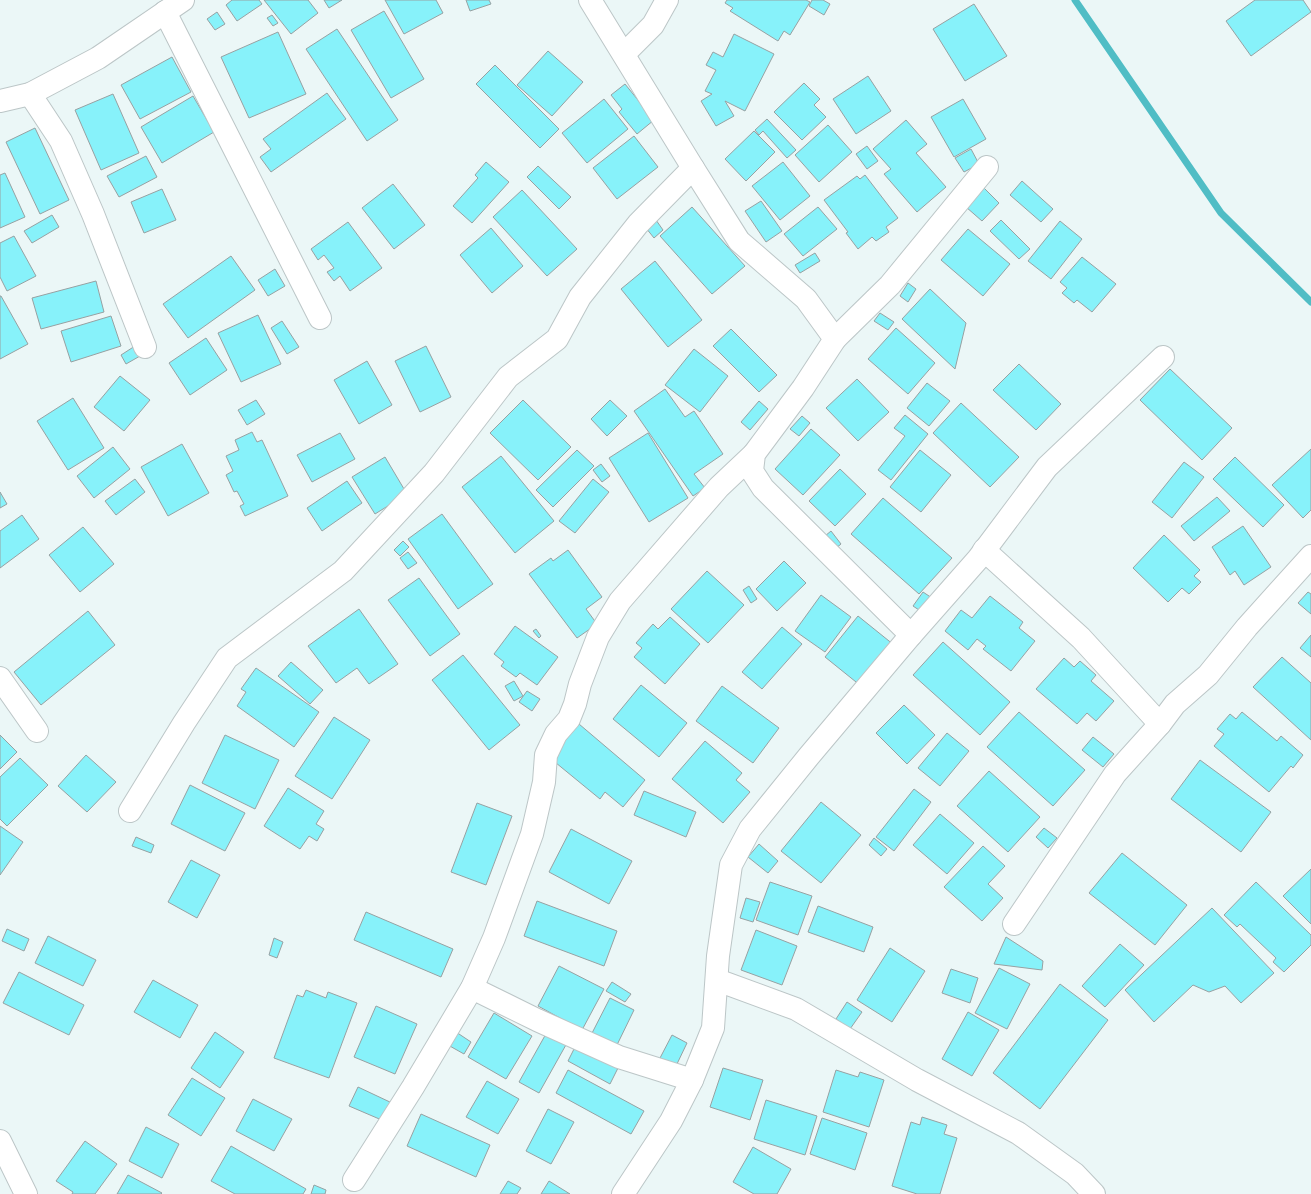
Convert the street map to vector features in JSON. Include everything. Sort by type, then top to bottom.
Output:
[{"type":"street","points":[[0,101],[30,94],[98,58],[183,0]]},
{"type":"street","points":[[590,0],[739,241],[806,299],[835,339]]},
{"type":"street","points":[[624,54],[653,25],[667,0]]},
{"type":"street","points":[[165,12],[320,318]]},
{"type":"street","points":[[30,94],[61,141],[93,214],[145,346]]},
{"type":"street","points":[[354,1180],[413,1087],[472,988],[494,938],[532,834],[544,782],[546,755],[556,734],[569,719],[575,704],[580,684],[598,637],[620,601],[719,487],[754,454],[803,388],[835,339],[890,285],[987,167]]},
{"type":"street","points":[[130,811],[184,723],[227,658],[343,571],[434,473],[508,377],[557,339],[580,298],[638,224],[693,168]]},
{"type":"street","points":[[623,1194],[671,1121],[692,1080],[713,1028],[719,948],[732,865],[750,829],[809,756],[911,635],[978,559],[1047,467],[1163,356]]},
{"type":"street","points":[[754,454],[752,471],[763,488],[911,635]]},
{"type":"street","points":[[984,550],[1081,638],[1160,724]]},
{"type":"street","points":[[1014,924],[1115,774],[1160,724],[1175,704],[1208,675],[1247,627],[1311,556]]},
{"type":"street","points":[[0,678],[37,731]]},
{"type":"street","points":[[717,980],[796,1009],[916,1080],[1018,1133],[1075,1174],[1094,1194]]},
{"type":"street","points":[[472,988],[537,1020],[619,1057],[692,1080]]},
{"type":"street","points":[[0,1141],[26,1194]]},
{"type":"building","points":[[232,0],[259,0],[262,4],[237,21],[226,5]]},
{"type":"building","points":[[264,0],[308,0],[318,13],[291,34]]},
{"type":"building","points":[[324,0],[342,0],[329,8]]},
{"type":"building","points":[[385,0],[436,0],[443,13],[404,34]]},
{"type":"building","points":[[466,0],[489,0],[491,4],[470,11]]},
{"type":"building","points":[[727,0],[806,0],[810,2],[790,35],[784,31],[778,41],[730,11],[733,8],[725,3]]},
{"type":"building","points":[[812,0],[823,0],[830,4],[824,15],[809,6]]},
{"type":"building","points":[[1255,0],[1303,0],[1311,12],[1251,56],[1226,21]]},
{"type":"building","points":[[974,4],[1007,56],[965,81],[933,29]]},
{"type":"building","points":[[384,11],[424,79],[391,98],[351,30]]},
{"type":"building","points":[[217,12],[225,24],[215,30],[207,19]]},
{"type":"building","points":[[272,15],[278,23],[273,26],[267,18]]},
{"type":"building","points":[[337,29],[398,120],[367,141],[306,49]]},
{"type":"building","points":[[278,32],[306,94],[249,118],[221,57]]},
{"type":"building","points":[[734,34],[774,54],[745,111],[725,101],[734,116],[716,126],[701,101],[712,94],[705,91],[716,70],[706,65],[713,52],[723,57]]},
{"type":"building","points":[[548,51],[583,82],[552,116],[517,85]]},
{"type":"building","points":[[172,57],[191,92],[140,119],[121,85]]},
{"type":"building","points":[[495,65],[559,129],[540,148],[476,84]]},
{"type":"building","points":[[868,76],[891,111],[856,134],[833,99]]},
{"type":"building","points":[[804,83],[820,99],[814,105],[826,117],[802,140],[774,112]]},
{"type":"building","points":[[625,84],[654,120],[637,134],[619,112],[622,109],[611,95]]},
{"type":"building","points":[[327,93],[346,119],[271,172],[260,157],[271,149],[263,139]]},
{"type":"building","points":[[113,94],[139,153],[101,170],[75,110]]},
{"type":"building","points":[[193,96],[214,132],[162,163],[141,127]]},
{"type":"building","points":[[604,99],[628,129],[587,163],[562,133]]},
{"type":"building","points":[[963,99],[986,139],[954,157],[931,117]]},
{"type":"building","points":[[767,119],[796,150],[787,158],[763,131],[759,135],[755,130]]},
{"type":"building","points":[[906,120],[927,144],[916,153],[946,187],[917,212],[884,174],[891,169],[873,149]]},
{"type":"building","points":[[828,125],[852,152],[819,182],[795,155]]},
{"type":"building","points":[[35,128],[69,200],[40,214],[6,142]]},
{"type":"building","points":[[754,131],[775,152],[746,181],[725,159]]},
{"type":"building","points":[[634,136],[658,167],[617,199],[593,168]]},
{"type":"building","points":[[867,146],[878,161],[867,169],[856,154]]},
{"type":"building","points":[[971,149],[979,164],[964,172],[955,158]]},
{"type":"building","points":[[146,156],[157,177],[119,197],[107,176]]},
{"type":"building","points":[[486,162],[509,182],[472,223],[453,206],[478,178],[475,175]]},
{"type":"building","points":[[783,162],[810,196],[780,220],[752,186]]},
{"type":"building","points":[[538,166],[571,197],[559,209],[527,177]]},
{"type":"building","points":[[5,173],[25,217],[0,228],[0,175]]},
{"type":"building","points":[[865,175],[898,218],[886,227],[889,232],[876,241],[872,237],[858,249],[846,233],[848,232],[824,200],[857,176],[860,179]]},
{"type":"building","points":[[1022,181],[1053,209],[1041,222],[1010,195]]},
{"type":"building","points":[[393,184],[425,225],[394,249],[362,208]]},
{"type":"building","points":[[984,188],[999,203],[982,221],[966,207]]},
{"type":"building","points":[[162,189],[176,220],[144,233],[131,202]]},
{"type":"building","points":[[522,190],[577,249],[547,276],[493,217]]},
{"type":"building","points":[[761,201],[782,231],[766,242],[745,211]]},
{"type":"building","points":[[692,207],[745,266],[712,294],[660,236]]},
{"type":"building","points":[[818,207],[837,229],[803,256],[784,234]]},
{"type":"building","points":[[52,215],[59,227],[32,243],[24,231]]},
{"type":"building","points":[[656,220],[663,230],[654,238],[646,228]]},
{"type":"building","points":[[1001,220],[1030,249],[1019,259],[990,231]]},
{"type":"building","points":[[1060,221],[1082,239],[1051,279],[1028,261]]},
{"type":"building","points":[[348,222],[382,268],[350,291],[340,276],[334,281],[327,272],[334,268],[324,255],[318,260],[311,249]]},
{"type":"building","points":[[491,228],[523,266],[492,293],[460,255]]},
{"type":"building","points":[[968,229],[1010,264],[983,296],[941,260]]},
{"type":"building","points":[[14,236],[36,276],[7,291],[0,277],[0,243]]},
{"type":"building","points":[[815,253],[820,261],[800,273],[795,265]]},
{"type":"building","points":[[231,256],[255,290],[188,338],[163,304]]},
{"type":"building","points":[[1082,257],[1116,284],[1092,312],[1077,300],[1074,303],[1062,293],[1067,288],[1060,282]]},
{"type":"building","points":[[655,261],[702,320],[668,347],[621,289]]},
{"type":"building","points":[[275,269],[285,286],[268,296],[258,280]]},
{"type":"building","points":[[96,281],[104,312],[41,329],[32,298]]},
{"type":"building","points":[[908,283],[916,289],[908,302],[900,296]]},
{"type":"building","points":[[930,289],[966,323],[955,369],[902,319]]},
{"type":"building","points":[[0,296],[28,344],[0,359]]},
{"type":"building","points":[[880,313],[894,322],[888,330],[874,321]]},
{"type":"building","points":[[258,315],[281,364],[241,382],[218,333]]},
{"type":"building","points":[[111,316],[121,346],[71,362],[61,331]]},
{"type":"building","points":[[282,321],[299,347],[287,354],[271,328]]},
{"type":"building","points":[[896,328],[935,363],[908,394],[868,359]]},
{"type":"building","points":[[731,329],[777,375],[759,392],[713,346]]},
{"type":"building","points":[[206,338],[227,370],[190,395],[169,363]]},
{"type":"building","points":[[135,346],[140,356],[126,364],[121,355]]},
{"type":"building","points":[[426,346],[451,397],[420,412],[395,361]]},
{"type":"building","points":[[694,349],[728,376],[700,412],[665,385]]},
{"type":"building","points":[[367,361],[392,405],[359,424],[334,380]]},
{"type":"building","points":[[1019,364],[1061,404],[1036,430],[993,390]]},
{"type":"building","points":[[1170,369],[1232,428],[1202,460],[1140,400]]},
{"type":"building","points":[[120,376],[150,400],[124,431],[94,407]]},
{"type":"building","points":[[857,379],[889,412],[858,441],[826,408]]},
{"type":"building","points":[[927,383],[950,401],[929,426],[907,408]]},
{"type":"building","points":[[665,389],[685,417],[694,411],[723,454],[694,474],[705,488],[693,496],[634,411]]},
{"type":"building","points":[[73,398],[104,448],[68,470],[37,421]]},
{"type":"building","points":[[256,400],[265,414],[247,425],[238,410]]},
{"type":"building","points":[[523,400],[571,447],[538,480],[490,433]]},
{"type":"building","points":[[610,400],[627,416],[607,436],[591,419]]},
{"type":"building","points":[[759,401],[768,409],[750,430],[741,422]]},
{"type":"building","points":[[961,403],[1019,457],[990,487],[933,433]]},
{"type":"building","points":[[905,415],[928,434],[891,480],[878,470],[905,436],[894,428]]},
{"type":"building","points":[[802,416],[810,423],[799,436],[790,429]]},
{"type":"building","points":[[811,429],[840,455],[803,495],[775,469]]},
{"type":"building","points":[[252,432],[257,442],[262,440],[288,496],[245,516],[240,506],[244,504],[237,491],[234,492],[226,475],[233,471],[226,456],[239,450],[235,440]]},
{"type":"building","points":[[340,433],[355,459],[312,482],[297,455]]},
{"type":"building","points":[[648,433],[688,498],[649,522],[609,458]]},
{"type":"building","points":[[182,444],[209,493],[168,516],[141,467]]},
{"type":"building","points":[[113,447],[130,469],[94,498],[77,476]]},
{"type":"building","points":[[1311,449],[1311,510],[1303,518],[1272,485]]},
{"type":"building","points":[[577,450],[594,466],[553,507],[536,490]]},
{"type":"building","points":[[920,450],[951,475],[921,512],[890,487]]},
{"type":"building","points":[[501,456],[554,521],[515,553],[462,487]]},
{"type":"building","points":[[385,457],[407,494],[375,514],[352,477]]},
{"type":"building","points":[[1235,457],[1284,505],[1263,527],[1213,479]]},
{"type":"building","points":[[1184,462],[1204,477],[1172,518],[1152,502]]},
{"type":"building","points":[[601,464],[610,476],[602,482],[593,470]]},
{"type":"building","points":[[840,469],[866,494],[835,526],[809,501]]},
{"type":"building","points":[[135,479],[145,492],[116,515],[105,501]]},
{"type":"building","points":[[593,479],[609,492],[575,533],[559,521]]},
{"type":"building","points":[[347,481],[362,503],[322,531],[307,508]]},
{"type":"building","points":[[0,492],[7,504],[0,508]]},
{"type":"building","points":[[1217,497],[1230,511],[1194,541],[1181,526]]},
{"type":"building","points":[[883,498],[952,558],[919,594],[851,534]]},
{"type":"building","points":[[442,514],[493,584],[458,609],[408,539]]},
{"type":"building","points":[[22,515],[39,539],[0,568],[0,531]]},
{"type":"building","points":[[1243,526],[1271,567],[1244,585],[1235,571],[1230,575],[1212,547]]},
{"type":"building","points":[[83,527],[114,564],[80,592],[49,555]]},
{"type":"building","points":[[831,531],[841,544],[835,549],[825,536]]},
{"type":"building","points":[[1164,535],[1200,570],[1194,576],[1201,582],[1189,594],[1182,588],[1168,602],[1133,568]]},
{"type":"building","points":[[403,541],[409,547],[400,556],[394,550]]},
{"type":"building","points":[[568,550],[602,597],[586,609],[597,624],[577,638],[529,574],[551,558],[553,561]]},
{"type":"building","points":[[408,552],[417,563],[408,569],[400,558]]},
{"type":"building","points":[[784,561],[806,583],[777,611],[756,589]]},
{"type":"building","points":[[707,571],[744,605],[708,643],[671,609]]},
{"type":"building","points":[[419,578],[460,634],[430,656],[388,600]]},
{"type":"building","points":[[749,586],[757,599],[751,603],[743,590]]},
{"type":"building","points":[[923,592],[935,600],[925,614],[913,606]]},
{"type":"building","points":[[1308,592],[1311,594],[1311,614],[1298,603]]},
{"type":"building","points":[[821,595],[851,617],[825,652],[795,631]]},
{"type":"building","points":[[990,596],[1023,622],[1019,628],[1035,641],[1011,671],[983,649],[986,646],[977,639],[968,650],[945,631],[961,610],[972,618]]},
{"type":"building","points":[[359,609],[398,664],[369,684],[357,668],[336,683],[308,646]]},
{"type":"building","points":[[88,611],[115,645],[41,705],[14,672]]},
{"type":"building","points":[[858,616],[894,645],[861,686],[825,657]]},
{"type":"building","points":[[670,617],[700,644],[665,684],[634,657],[642,648],[636,643],[653,624],[658,629]]},
{"type":"building","points":[[515,626],[558,657],[537,685],[520,673],[516,677],[501,666],[504,662],[494,654]]},
{"type":"building","points":[[782,627],[802,644],[762,689],[742,672]]},
{"type":"building","points":[[536,629],[541,636],[539,638],[533,631]]},
{"type":"building","points":[[1311,635],[1311,657],[1300,648]]},
{"type":"building","points":[[943,642],[1010,702],[980,735],[913,675]]},
{"type":"building","points":[[463,655],[520,725],[489,750],[432,680]]},
{"type":"building","points":[[1282,657],[1311,683],[1311,740],[1253,687]]},
{"type":"building","points":[[1064,658],[1074,667],[1080,661],[1096,675],[1091,681],[1114,701],[1096,721],[1087,713],[1077,724],[1036,689]]},
{"type":"building","points":[[291,662],[323,690],[310,704],[278,676]]},
{"type":"building","points":[[256,668],[319,712],[294,747],[237,706],[246,692],[241,689]]},
{"type":"building","points":[[514,681],[523,696],[514,701],[505,686]]},
{"type":"building","points":[[641,685],[687,723],[659,757],[613,719]]},
{"type":"building","points":[[722,686],[779,728],[753,763],[696,721]]},
{"type":"building","points":[[527,691],[540,699],[532,711],[519,702]]},
{"type":"building","points":[[904,705],[935,735],[907,764],[876,733]]},
{"type":"building","points":[[1019,712],[1085,770],[1053,806],[987,747]]},
{"type":"building","points":[[1242,712],[1277,741],[1281,736],[1303,755],[1293,768],[1291,766],[1269,792],[1214,746],[1224,734],[1217,729],[1230,714],[1236,719]]},
{"type":"building","points":[[334,717],[370,740],[332,799],[295,776]]},
{"type":"building","points":[[579,724],[645,780],[623,807],[605,792],[600,799],[550,758]]},
{"type":"building","points":[[947,733],[969,751],[940,786],[918,768]]},
{"type":"building","points":[[0,735],[17,752],[0,769]]},
{"type":"building","points":[[225,735],[279,760],[255,809],[202,783]]},
{"type":"building","points":[[1093,737],[1114,754],[1103,767],[1082,750]]},
{"type":"building","points":[[705,741],[742,773],[736,780],[750,792],[723,823],[672,779]]},
{"type":"building","points":[[86,755],[116,782],[87,812],[58,786]]},
{"type":"building","points":[[20,758],[48,785],[7,826],[0,819],[0,777]]},
{"type":"building","points":[[1200,760],[1271,812],[1241,852],[1171,799]]},
{"type":"building","points":[[989,771],[1040,817],[1008,852],[957,806]]},
{"type":"building","points":[[190,785],[245,813],[225,851],[171,824]]},
{"type":"building","points":[[288,788],[324,811],[316,824],[324,829],[317,841],[309,836],[300,849],[264,826]]},
{"type":"building","points":[[914,789],[931,802],[894,851],[876,837]]},
{"type":"building","points":[[644,791],[696,812],[686,837],[634,815]]},
{"type":"building","points":[[821,802],[861,835],[821,883],[781,851]]},
{"type":"building","points":[[477,803],[512,816],[486,885],[451,872]]},
{"type":"building","points":[[940,814],[974,843],[947,874],[913,845]]},
{"type":"building","points":[[0,826],[23,842],[0,875]]},
{"type":"building","points":[[1044,828],[1057,838],[1048,848],[1036,837]]},
{"type":"building","points":[[571,829],[632,861],[609,904],[549,872]]},
{"type":"building","points":[[136,837],[154,845],[151,853],[132,846]]},
{"type":"building","points":[[874,838],[887,849],[881,856],[869,845]]},
{"type":"building","points":[[759,844],[778,861],[768,873],[748,857]]},
{"type":"building","points":[[983,846],[1005,866],[988,884],[1003,898],[982,921],[944,887]]},
{"type":"building","points":[[1122,853],[1187,905],[1155,945],[1089,893]]},
{"type":"building","points":[[191,860],[220,875],[197,918],[168,902]]},
{"type":"building","points":[[1311,869],[1311,924],[1283,896]]},
{"type":"building","points":[[770,882],[812,896],[798,935],[756,920]]},
{"type":"building","points":[[1256,882],[1311,935],[1311,945],[1284,972],[1273,962],[1276,958],[1240,924],[1237,927],[1224,915]]},
{"type":"building","points":[[746,898],[760,902],[753,922],[740,918]]},
{"type":"building","points":[[537,901],[617,931],[604,966],[524,936]]},
{"type":"building","points":[[818,906],[873,927],[864,952],[808,932]]},
{"type":"building","points":[[1212,908],[1274,973],[1241,1003],[1225,986],[1209,992],[1193,985],[1154,1022],[1125,990]]},
{"type":"building","points":[[366,912],[453,949],[441,977],[354,940]]},
{"type":"building","points":[[7,929],[29,939],[24,951],[2,941]]},
{"type":"building","points":[[756,930],[797,946],[782,985],[741,970]]},
{"type":"building","points":[[48,936],[96,960],[83,986],[35,963]]},
{"type":"building","points":[[1006,937],[1043,961],[1042,970],[994,964]]},
{"type":"building","points":[[274,938],[283,942],[277,958],[269,955]]},
{"type":"building","points":[[1120,944],[1144,965],[1105,1007],[1082,986]]},
{"type":"building","points":[[890,948],[925,971],[892,1022],[857,1000]]},
{"type":"building","points":[[559,966],[604,989],[582,1030],[538,1006]]},
{"type":"building","points":[[999,968],[1030,984],[1007,1029],[975,1013]]},
{"type":"building","points":[[951,969],[978,978],[970,1003],[942,993]]},
{"type":"building","points":[[19,972],[84,1005],[69,1035],[3,1003]]},
{"type":"building","points":[[153,980],[198,1005],[180,1038],[134,1012]]},
{"type":"building","points":[[612,982],[631,994],[625,1002],[606,991]]},
{"type":"building","points":[[1060,984],[1108,1020],[1040,1109],[993,1073]]},
{"type":"building","points":[[306,990],[326,998],[328,992],[357,1003],[329,1078],[274,1058],[297,995],[303,997]]},
{"type":"building","points":[[610,998],[634,1010],[615,1049],[590,1037]]},
{"type":"building","points":[[847,1002],[862,1012],[850,1029],[836,1019]]},
{"type":"building","points":[[376,1006],[417,1024],[395,1074],[354,1057]]},
{"type":"building","points":[[968,1012],[999,1030],[972,1076],[942,1059]]},
{"type":"building","points":[[494,1013],[532,1036],[506,1079],[468,1057]]},
{"type":"building","points":[[215,1032],[244,1052],[220,1088],[191,1068]]},
{"type":"building","points":[[456,1032],[471,1042],[464,1054],[448,1045]]},
{"type":"building","points":[[547,1032],[567,1043],[539,1093],[519,1082]]},
{"type":"building","points":[[672,1035],[687,1043],[676,1066],[660,1058]]},
{"type":"building","points":[[578,1041],[620,1064],[610,1084],[568,1061]]},
{"type":"building","points":[[723,1068],[763,1080],[750,1120],[710,1107]]},
{"type":"building","points":[[568,1070],[644,1111],[631,1134],[556,1093]]},
{"type":"building","points":[[836,1070],[858,1077],[860,1072],[884,1080],[869,1127],[823,1112]]},
{"type":"building","points":[[192,1078],[225,1098],[201,1136],[168,1115]]},
{"type":"building","points":[[487,1081],[519,1099],[498,1134],[466,1117]]},
{"type":"building","points":[[358,1087],[392,1103],[384,1121],[349,1106]]},
{"type":"building","points":[[253,1099],[292,1119],[274,1151],[236,1131]]},
{"type":"building","points":[[766,1100],[817,1116],[805,1155],[754,1139]]},
{"type":"building","points":[[548,1109],[574,1122],[551,1164],[526,1151]]},
{"type":"building","points":[[421,1114],[490,1145],[476,1177],[407,1146]]},
{"type":"building","points":[[922,1117],[947,1125],[944,1134],[957,1138],[940,1194],[917,1194],[892,1186],[911,1122],[920,1125]]},
{"type":"building","points":[[822,1118],[867,1133],[855,1170],[810,1154]]},
{"type":"building","points":[[146,1127],[179,1144],[162,1178],[129,1161]]},
{"type":"building","points":[[85,1141],[117,1164],[95,1194],[72,1194],[73,1192],[56,1181]]},
{"type":"building","points":[[231,1146],[306,1189],[303,1194],[235,1194],[211,1181]]},
{"type":"building","points":[[753,1147],[791,1169],[777,1194],[754,1194],[733,1182]]},
{"type":"building","points":[[128,1175],[162,1193],[117,1194]]},
{"type":"building","points":[[508,1181],[521,1188],[517,1194],[500,1194]]},
{"type":"building","points":[[549,1181],[570,1194],[541,1194]]},
{"type":"building","points":[[314,1185],[326,1190],[325,1194],[311,1194]]},
{"type":"waterway","points":[[1075,0],[1221,213],[1311,302]]}]
